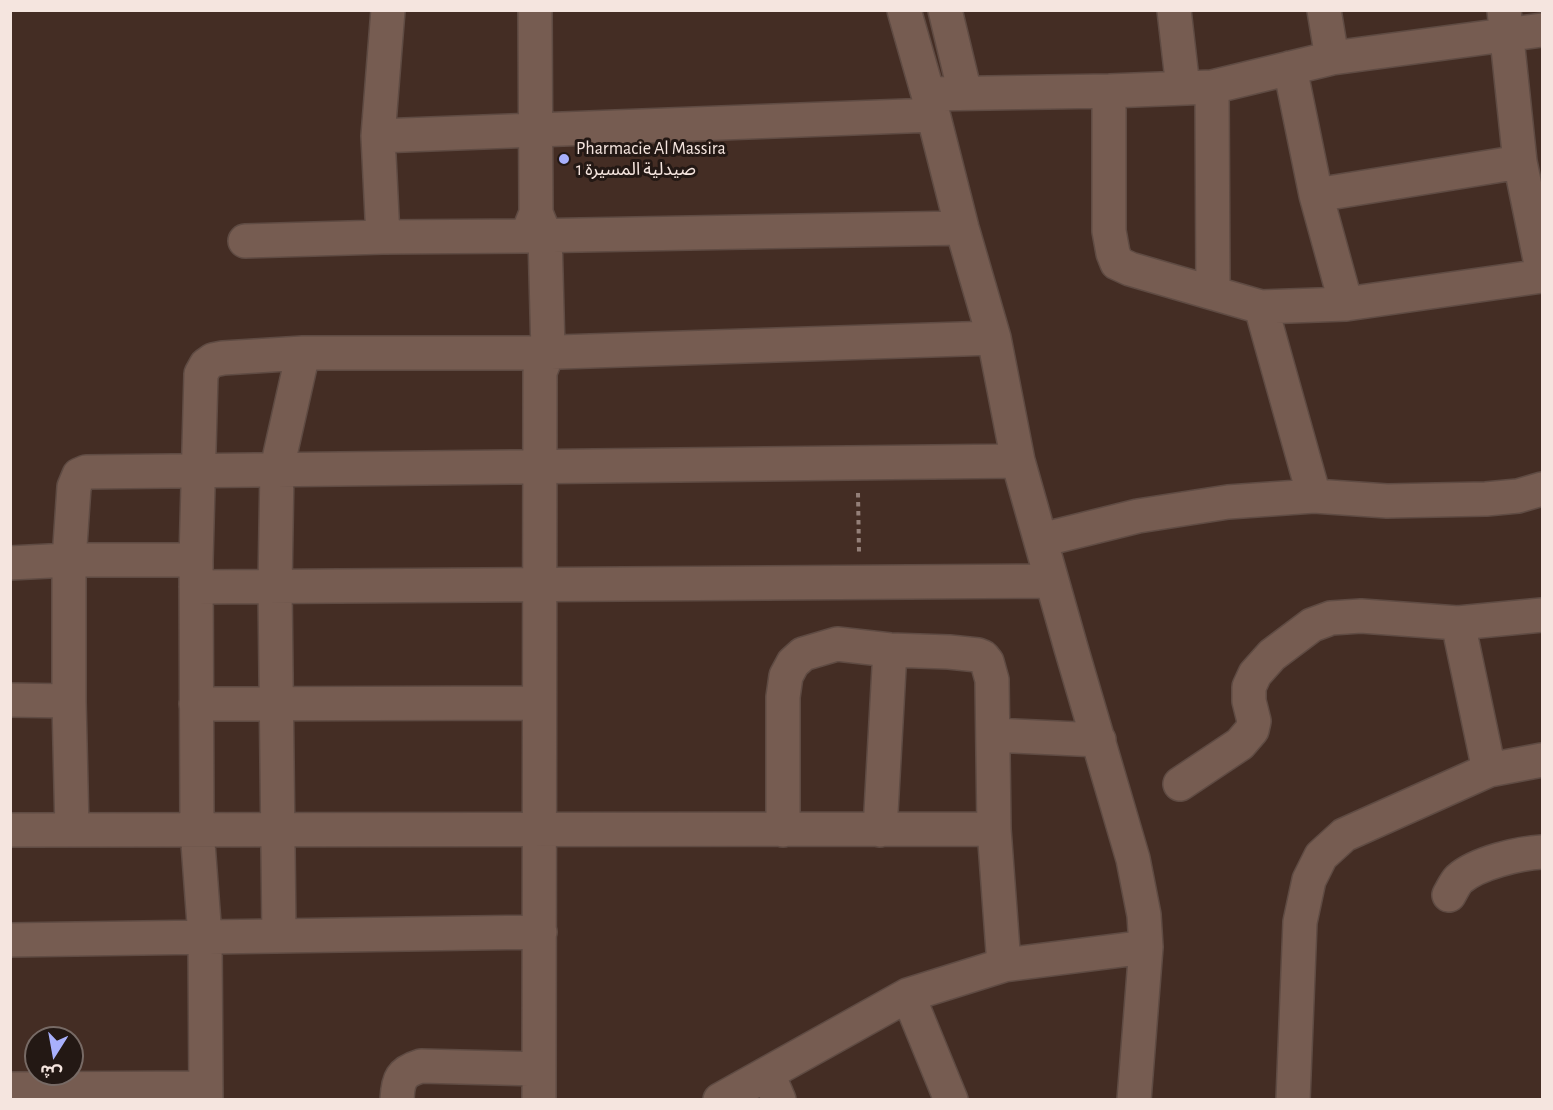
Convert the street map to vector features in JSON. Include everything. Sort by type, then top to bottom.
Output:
[{"type":"street","points":[[383,237],[378,136],[388,10]]},
{"type":"street","points":[[397,1100],[399,1081],[410,1069],[421,1066],[539,1084],[540,466],[535,10]]},
{"type":"street","points":[[904,10],[994,338],[1018,461],[1133,859],[1144,915],[1146,947],[1134,1100]]},
{"type":"street","points":[[945,10],[965,93]]},
{"type":"street","points":[[1174,10],[1198,87],[1213,293]]},
{"type":"street","points":[[1324,10],[1332,57]]},
{"type":"street","points":[[378,136],[536,130],[931,104],[965,93],[1198,87],[1332,57],[1505,23],[1542,30]]},
{"type":"street","points":[[1505,23],[1520,162],[1542,269]]},
{"type":"street","points":[[1290,68],[1316,195],[1346,304]]},
{"type":"street","points":[[1109,91],[1109,231],[1117,263],[1130,269],[1261,308],[1346,304],[1542,276]]},
{"type":"street","points":[[1316,195],[1520,162]]},
{"type":"street","points":[[245,241],[383,237],[536,228],[962,228]]},
{"type":"street","points":[[1261,308],[1314,496]]},
{"type":"street","points":[[10,1089],[206,1094],[205,937],[197,830],[196,573],[201,374],[206,365],[213,360],[223,358],[303,353],[539,359],[994,338]]},
{"type":"street","points":[[279,936],[275,703],[277,468],[303,353]]},
{"type":"street","points":[[72,830],[69,560],[74,487],[79,476],[86,472],[1018,461]]},
{"type":"street","points":[[1041,540],[1138,516],[1228,502],[1314,496],[1387,501],[1486,499],[1518,496],[1542,489]]},
{"type":"street","points":[[10,563],[69,560],[196,573],[275,587],[1052,581]]},
{"type":"street","points":[[1180,784],[1240,744],[1252,730],[1254,721],[1249,701],[1249,687],[1255,674],[1272,655],[1312,625],[1331,618],[1361,616],[1458,623],[1542,615]]},
{"type":"street","points":[[1458,623],[1489,770]]},
{"type":"street","points":[[783,830],[783,697],[786,676],[793,663],[803,654],[837,644],[890,650],[949,652],[983,657],[987,662],[992,680],[994,829],[1004,966]]},
{"type":"street","points":[[880,830],[890,650]]},
{"type":"street","points":[[10,700],[69,701]]},
{"type":"street","points":[[196,704],[540,703]]},
{"type":"street","points":[[993,735],[1099,740]]},
{"type":"street","points":[[1293,1100],[1300,922],[1309,880],[1321,856],[1344,835],[1489,770],[1542,760]]},
{"type":"street","points":[[10,830],[994,829]]},
{"type":"street","points":[[1449,895],[1458,879],[1471,871],[1508,857],[1542,852]]},
{"type":"street","points":[[10,940],[540,932]]},
{"type":"street","points":[[720,1100],[773,1087],[908,995],[1004,966],[1146,947]]},
{"type":"street","points":[[908,995],[951,1100]]},
{"type":"path","points":[[858,463],[859,582]]},
{"type":"place","name":"Pharmacie Al Massira 1 صيدلية المسيرة","points":[[564,159]]}]
